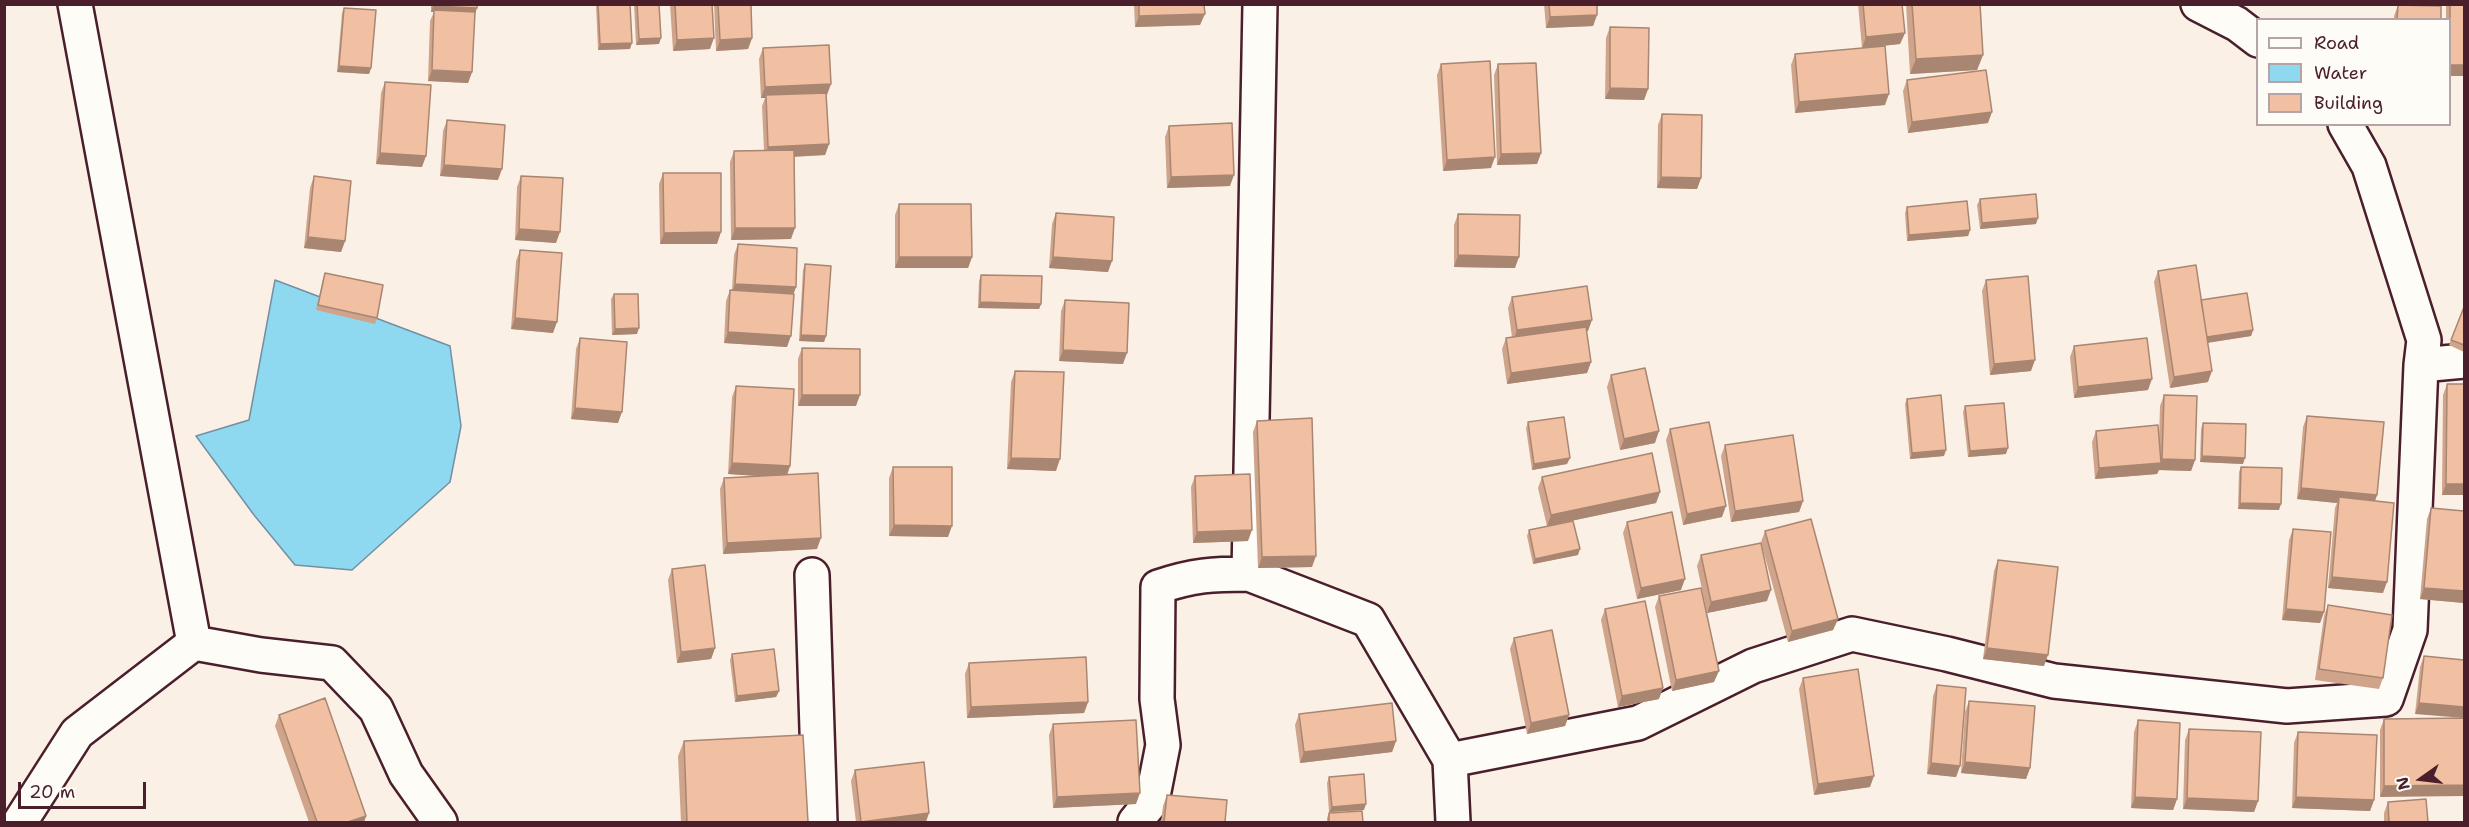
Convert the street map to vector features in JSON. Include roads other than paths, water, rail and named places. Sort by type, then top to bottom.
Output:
[{"type":"street","points":[[75,4],[194,643]]},
{"type":"street","points":[[1249,574],[1260,4]]},
{"type":"street","points":[[2198,4],[2237,24],[2256,38]]},
{"type":"street","points":[[1450,760],[1638,723],[1752,666],[1852,633],[2054,681],[2287,706],[2386,699],[2410,630],[2424,339],[2369,166],[2346,126]]},
{"type":"street","points":[[2421,364],[2464,361]]},
{"type":"street","points":[[1135,822],[1152,801],[1163,745],[1157,699],[1158,587],[1187,577],[1210,574],[1249,574],[1368,620],[1450,760],[1453,822]]},
{"type":"street","points":[[812,575],[820,822]]},
{"type":"street","points":[[20,822],[77,733],[194,643],[261,655],[332,663],[376,709],[406,774],[440,822]]},
{"type":"water","points":[[275,280],[450,346],[461,426],[450,482],[352,570],[295,565],[254,515],[196,436],[249,420]]}]
